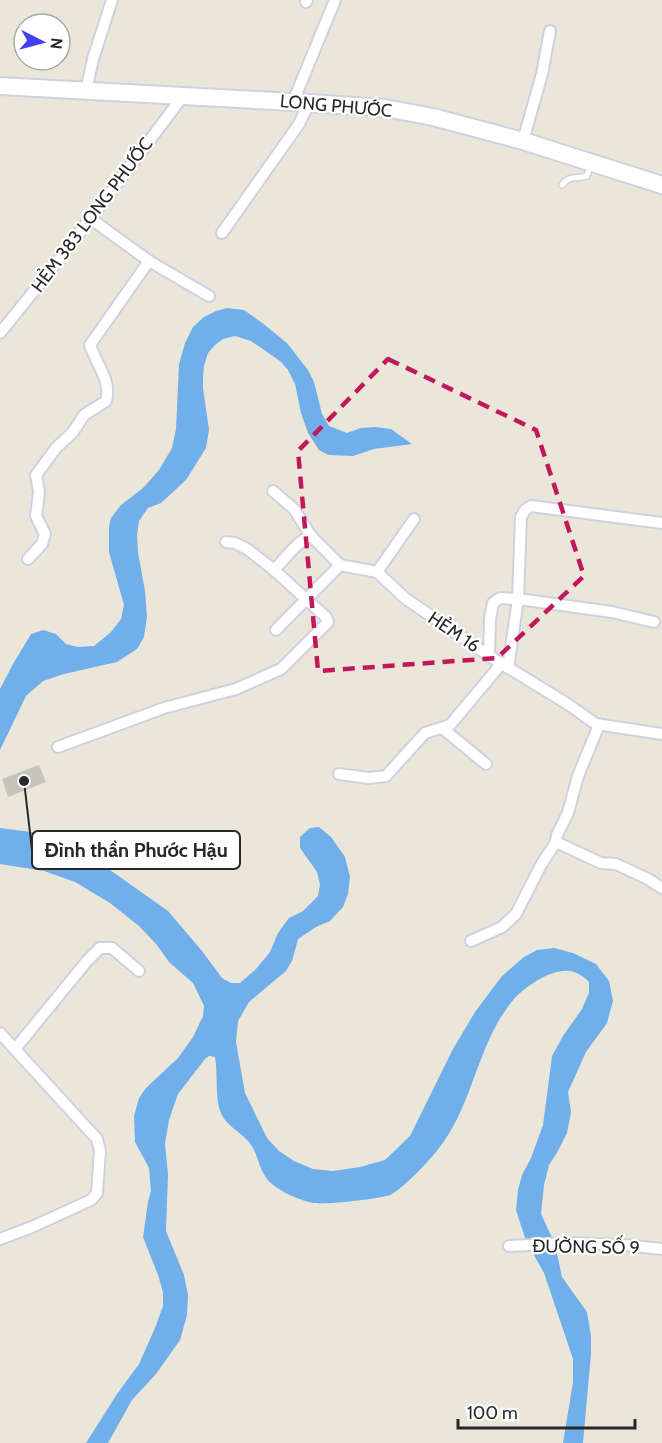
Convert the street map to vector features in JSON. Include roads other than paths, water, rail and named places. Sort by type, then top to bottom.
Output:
[{"type":"street","points":[[86,90],[111,0]]},
{"type":"street","points":[[222,233],[299,124],[301,102],[335,0]]},
{"type":"street","points":[[523,141],[542,74],[549,31]]},
{"type":"street","name":"LONG PHƯỚC","points":[[0,86],[384,108],[433,117],[523,141],[662,184]]},
{"type":"street","name":"HẺM 383 LONG PHƯỚC","points":[[1,329],[91,219],[183,96]]},
{"type":"street","points":[[91,219],[149,261],[209,296]]},
{"type":"street","points":[[28,559],[42,544],[45,534],[36,516],[39,492],[36,475],[56,448],[73,432],[84,415],[106,401],[108,393],[105,378],[90,345],[149,261]]},
{"type":"street","points":[[273,491],[294,509],[311,536],[340,565],[377,572],[414,519]]},
{"type":"street","points":[[339,774],[369,778],[386,776],[425,733],[450,725],[505,666],[512,645],[518,599],[520,517],[525,510],[531,506],[662,523]]},
{"type":"street","points":[[274,570],[301,542],[311,536]]},
{"type":"street","points":[[58,747],[164,708],[236,689],[281,669],[328,622],[326,617],[274,570],[247,549],[235,543],[226,542]]},
{"type":"street","points":[[276,630],[340,565]]},
{"type":"street","name":"HẺM 16","points":[[377,572],[406,599],[489,656],[599,725],[662,734]]},
{"type":"street","points":[[489,656],[493,603],[500,598],[612,612],[654,622]]},
{"type":"street","points":[[471,941],[502,927],[516,914],[556,842],[568,813],[578,776],[599,725]]},
{"type":"street","points":[[442,728],[486,764]]},
{"type":"street","points":[[556,842],[601,863],[616,864],[662,888]]},
{"type":"street","points":[[15,1049],[100,948],[112,948],[139,971]]},
{"type":"street","points":[[0,1033],[97,1139],[100,1150],[97,1193],[91,1200],[0,1239]]},
{"type":"street","name":"ĐƯỜNG SỐ 9","points":[[515,1246],[567,1243],[625,1245],[662,1250]]},
{"type":"lane","points":[[562,185],[566,179],[571,177],[587,176],[591,162]]},
{"type":"water","points":[[227,308],[244,310],[287,343],[308,370],[314,382],[322,414],[329,426],[347,433],[361,428],[391,429],[412,444],[374,449],[353,456],[328,455],[319,450],[308,433],[295,384],[288,370],[280,361],[251,341],[235,336],[223,339],[208,353],[204,366],[203,388],[209,430],[206,448],[186,480],[161,503],[148,508],[139,521],[138,552],[147,617],[144,637],[137,649],[117,662],[43,681],[26,696],[0,750],[0,689],[31,634],[43,630],[56,634],[66,644],[78,647],[94,646],[111,632],[121,619],[124,605],[109,552],[111,518],[121,505],[143,488],[159,470],[172,448],[176,429],[179,364],[185,343],[193,327],[204,317]]},
{"type":"water","points":[[319,827],[331,837],[345,857],[350,877],[348,894],[343,907],[330,921],[298,939],[292,961],[286,971],[249,1002],[238,1021],[236,1042],[245,1093],[267,1138],[279,1151],[294,1161],[313,1169],[333,1171],[385,1160],[410,1136],[453,1049],[475,1012],[502,976],[524,957],[537,950],[554,948],[573,953],[596,964],[609,981],[613,1001],[607,1023],[586,1052],[568,1092],[571,1112],[567,1133],[549,1165],[541,1214],[555,1244],[562,1277],[587,1312],[591,1354],[583,1443],[563,1443],[573,1382],[573,1359],[544,1273],[526,1241],[516,1210],[522,1175],[543,1125],[552,1056],[582,1009],[589,993],[589,982],[574,972],[566,971],[542,978],[514,999],[492,1034],[451,1131],[416,1174],[402,1187],[384,1197],[313,1203],[291,1196],[272,1184],[264,1174],[252,1146],[222,1116],[218,1099],[215,1057],[209,1056],[205,1059],[178,1094],[169,1120],[165,1144],[168,1174],[166,1231],[184,1275],[188,1295],[187,1315],[180,1340],[156,1374],[132,1400],[108,1443],[86,1443],[139,1364],[163,1306],[163,1292],[143,1237],[151,1191],[149,1168],[135,1142],[134,1116],[139,1098],[146,1088],[178,1058],[193,1037],[203,1016],[204,1006],[193,983],[169,962],[139,926],[110,903],[75,882],[44,871],[0,864],[0,828],[31,832],[61,840],[103,865],[168,911],[222,978],[231,983],[240,983],[270,952],[278,933],[289,918],[303,911],[318,896],[320,885],[317,872],[300,848],[300,837],[310,828]]},
{"type":"place","name":"Đình thần Phước Hậu","points":[[24,781]]}]
